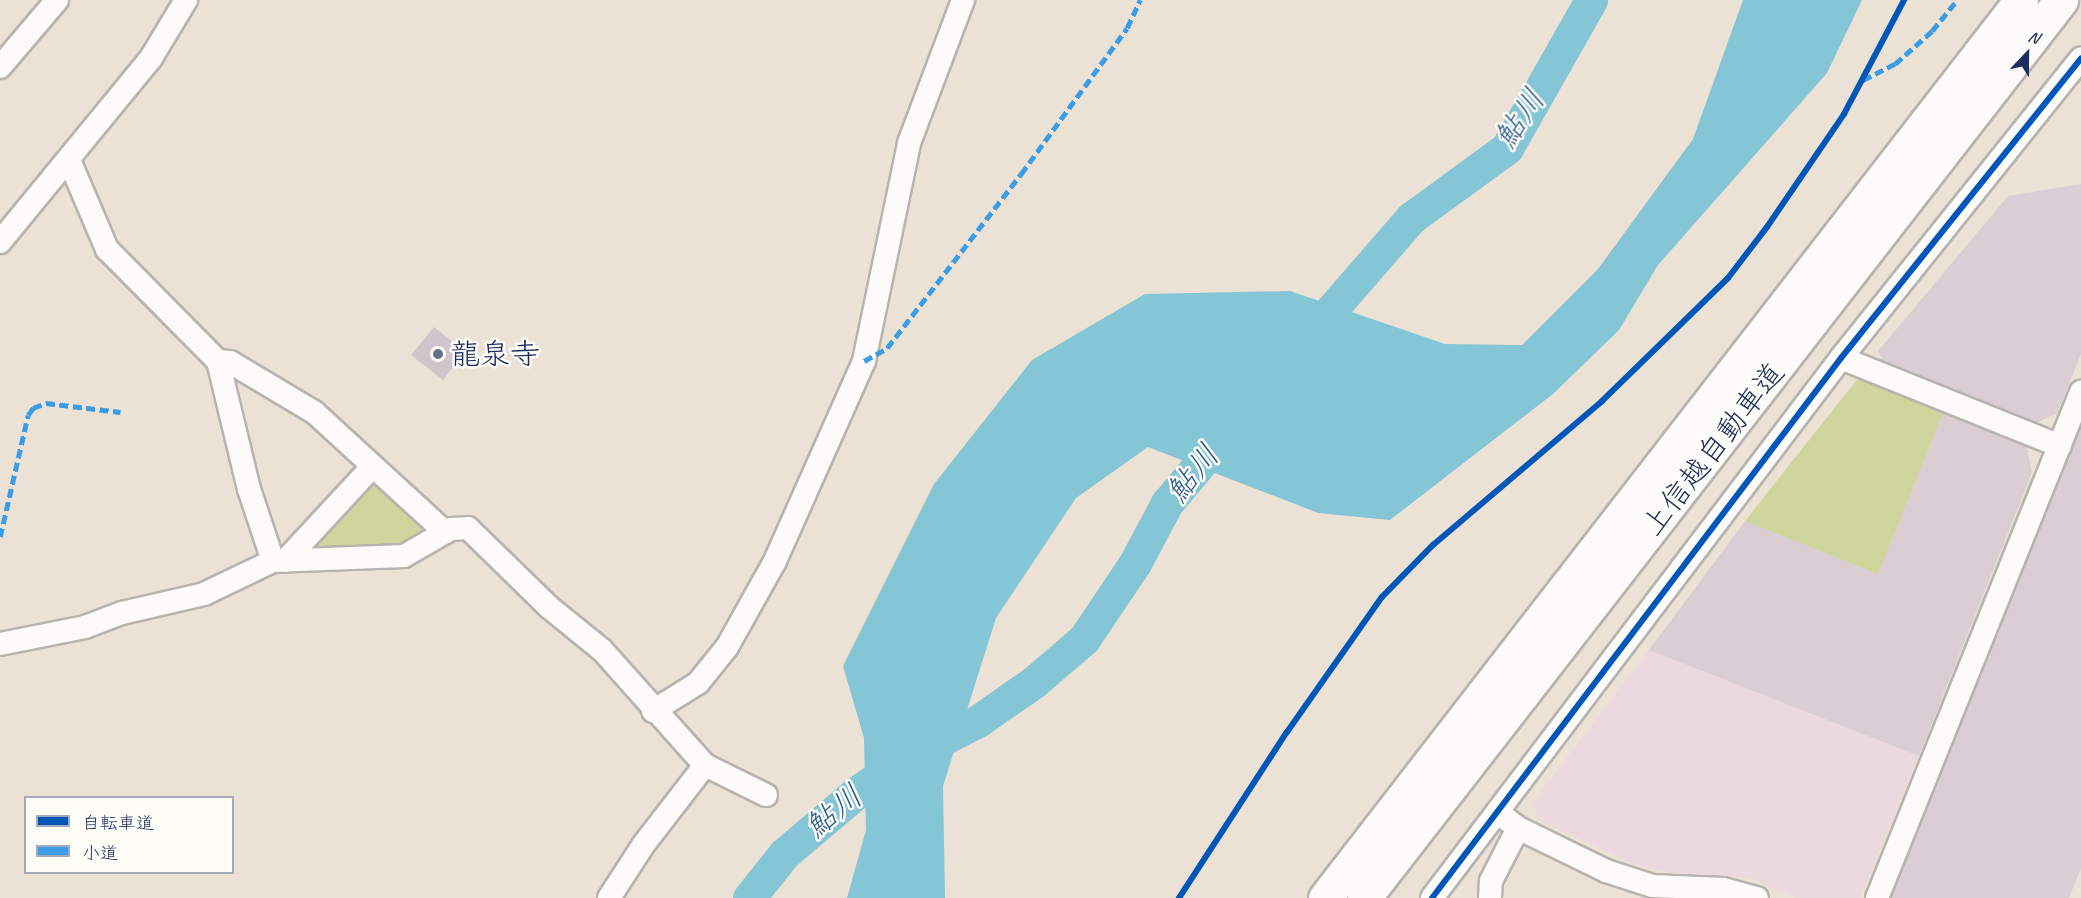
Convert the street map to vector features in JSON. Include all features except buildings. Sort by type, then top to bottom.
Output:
[{"type":"highway","name":"上信越自動車道","points":[[1325,898],[2021,0]]},
{"type":"highway","name":"上信越自動車道","points":[[1364,898],[2061,0]]},
{"type":"street","points":[[0,67],[57,0]]},
{"type":"street","points":[[0,242],[151,58],[186,0]]},
{"type":"street","points":[[653,711],[698,683],[727,647],[775,561],[864,360],[909,143],[963,0]]},
{"type":"street","points":[[1432,898],[1841,358],[2081,58]]},
{"type":"street","points":[[69,160],[107,249],[218,361],[249,489],[279,561]]},
{"type":"street","points":[[1841,358],[2060,446]]},
{"type":"street","points":[[218,361],[230,362],[314,412],[445,532]]},
{"type":"street","points":[[1877,898],[2081,392]]},
{"type":"street","points":[[279,561],[372,467]]},
{"type":"street","points":[[0,644],[85,627],[122,613],[204,594],[279,561],[404,556],[445,532],[468,528],[549,607],[602,650],[653,711],[705,765],[766,795]]},
{"type":"street","points":[[609,898],[644,844],[705,765]]},
{"type":"street","points":[[1497,812],[1518,828],[1606,871],[1653,886],[1723,889],[1757,898]]},
{"type":"street","points":[[1490,898],[1491,881],[1518,828]]},
{"type":"shaded area","points":[[2081,184],[2081,354],[2057,413],[2032,425],[1885,366],[1878,351],[2008,196]]},
{"type":"shaded area","points":[[1944,411],[2026,443],[2032,473],[1919,756],[1649,650],[1745,521],[1878,574]]},
{"type":"shaded area","points":[[2081,426],[2081,868],[2069,898],[1887,898]]},
{"type":"shaded area","points":[[1649,650],[1919,756],[1860,898],[1796,898],[1749,878],[1665,872],[1638,866],[1537,819],[1533,802]]},
{"type":"green space","points":[[1859,377],[1944,411],[1878,574],[1745,521]]},
{"type":"green space","points":[[375,478],[431,529],[397,551],[303,556]]},
{"type":"water","points":[[1743,0],[1862,0],[1827,73],[1658,265],[1619,330],[1553,394],[1390,520],[1318,513],[1148,447],[1076,498],[996,618],[943,786],[945,898],[847,898],[866,830],[864,738],[843,666],[934,484],[1032,360],[1145,294],[1290,291],[1445,344],[1522,345],[1598,269],[1693,139]]},
{"type":"waterway","name":"鮎川","points":[[1305,340],[1411,218],[1507,148],[1591,0]]},
{"type":"waterway","name":"鮎川","points":[[749,898],[784,854],[857,792],[908,757],[978,721],[1034,682],[1084,639],[1135,563],[1167,503],[1225,434]]},
{"type":"marked path","points":[[864,361],[887,348],[1021,174],[1127,28],[1140,0]]},
{"type":"marked path","points":[[1863,80],[1895,64],[1932,31],[1957,0]]},
{"type":"marked path","points":[[0,537],[28,415],[33,408],[46,403],[120,412]]},
{"type":"cycle path","points":[[1179,898],[1287,732],[1382,597],[1433,545],[1602,401],[1728,278],[1767,227],[1844,114],[1904,0]]},
{"type":"cycle path","points":[[1432,898],[1841,358],[2081,58]]},
{"type":"place","name":"龍泉寺","points":[[438,354]]}]
